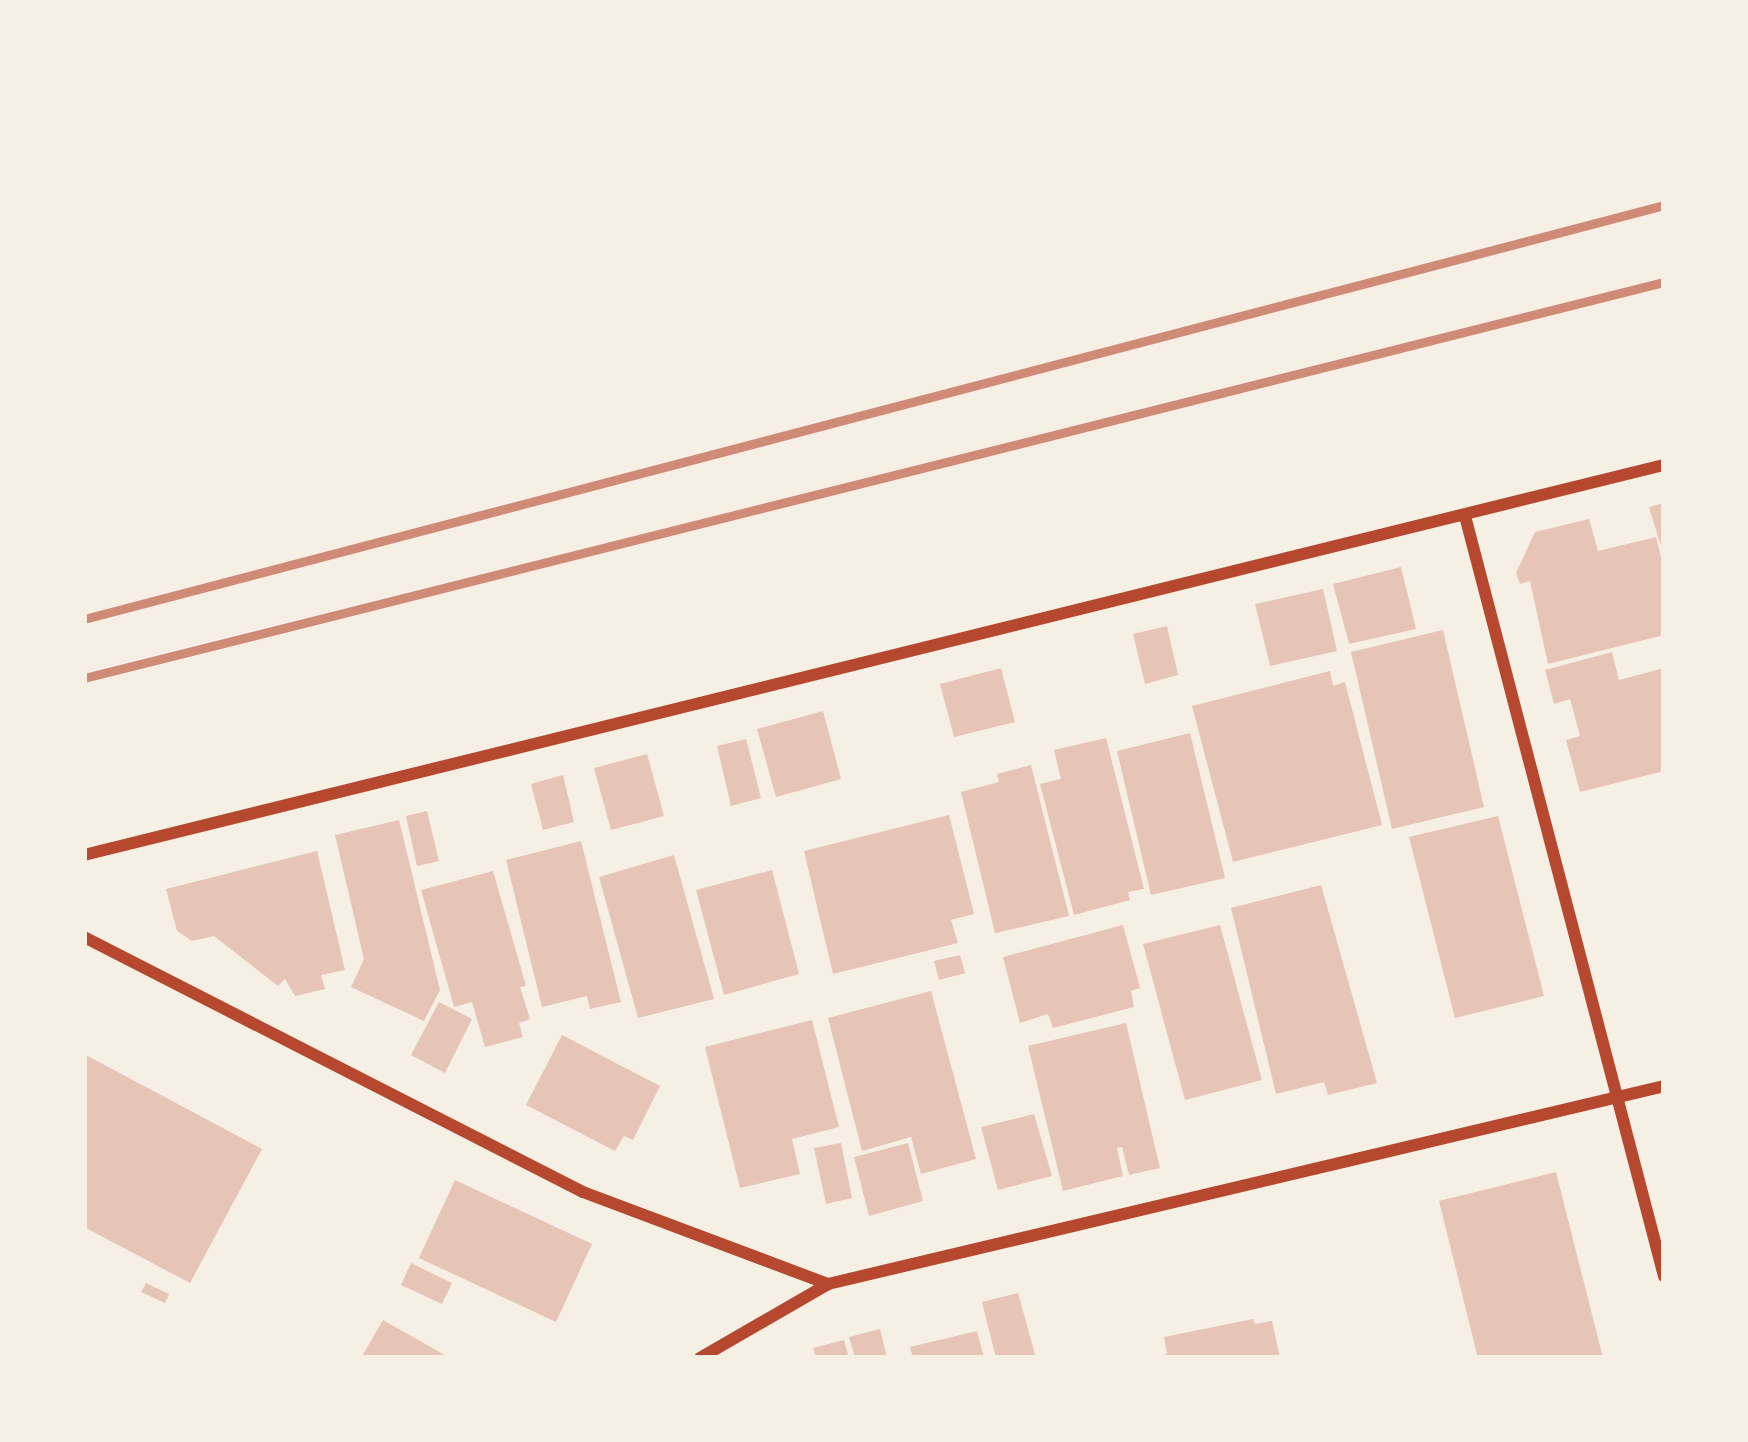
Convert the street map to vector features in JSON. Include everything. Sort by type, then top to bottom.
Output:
[{"type":"street","points":[[84,855],[1664,465]]},
{"type":"street","points":[[1465,516],[1664,1276]]},
{"type":"street","points":[[84,937],[584,1192],[828,1284]]},
{"type":"street","points":[[700,1358],[828,1284],[1664,1086]]},
{"type":"building","points":[[1664,503],[1664,553],[1663,553],[1649,507]]},
{"type":"building","points":[[1589,519],[1598,551],[1656,537],[1664,570],[1664,635],[1548,664],[1530,581],[1520,584],[1516,573],[1535,532]]},
{"type":"building","points":[[1401,567],[1416,629],[1349,644],[1333,584]]},
{"type":"building","points":[[1323,589],[1337,651],[1270,666],[1255,604]]},
{"type":"building","points":[[1167,626],[1178,675],[1145,684],[1133,634]]},
{"type":"building","points":[[1443,630],[1484,807],[1392,829],[1351,652]]},
{"type":"building","points":[[1612,652],[1619,680],[1664,668],[1664,771],[1580,792],[1566,740],[1580,736],[1570,699],[1554,704],[1545,670]]},
{"type":"building","points":[[1001,668],[1015,722],[954,737],[940,684]]},
{"type":"building","points":[[1330,671],[1333,686],[1345,682],[1382,825],[1233,862],[1192,706]]},
{"type":"building","points":[[823,711],[841,779],[776,797],[757,729]]},
{"type":"building","points":[[1190,733],[1225,878],[1151,895],[1117,751]]},
{"type":"building","points":[[1106,738],[1144,889],[1128,892],[1130,900],[1074,915],[1040,784],[1061,779],[1054,750]]},
{"type":"building","points":[[746,739],[761,798],[731,806],[717,746]]},
{"type":"building","points":[[647,754],[664,816],[611,830],[594,768]]},
{"type":"building","points":[[1031,765],[1069,916],[995,933],[961,792],[999,782],[997,774]]},
{"type":"building","points":[[563,775],[574,822],[543,830],[531,784]]},
{"type":"building","points":[[427,811],[439,861],[417,866],[406,816]]},
{"type":"building","points":[[949,815],[974,914],[951,920],[958,943],[833,974],[804,851]]},
{"type":"building","points":[[1498,816],[1544,996],[1455,1018],[1409,837]]},
{"type":"building","points":[[399,820],[440,990],[424,1021],[351,987],[364,959],[335,835]]},
{"type":"building","points":[[581,841],[621,1002],[590,1009],[587,996],[542,1007],[506,860]]},
{"type":"building","points":[[317,851],[345,970],[321,975],[325,989],[295,996],[285,979],[278,986],[214,936],[192,941],[177,931],[166,889]]},
{"type":"building","points":[[674,855],[714,999],[638,1018],[599,877]]},
{"type":"building","points":[[772,870],[799,974],[724,995],[696,890]]},
{"type":"building","points":[[493,871],[526,986],[520,987],[530,1019],[519,1023],[523,1037],[485,1047],[472,1002],[454,1007],[421,890]]},
{"type":"building","points":[[1321,885],[1377,1083],[1328,1095],[1324,1082],[1276,1094],[1231,908]]},
{"type":"building","points":[[1123,925],[1140,988],[1131,991],[1134,1007],[1053,1028],[1048,1014],[1020,1023],[1003,957]]},
{"type":"building","points":[[1220,925],[1262,1080],[1185,1100],[1143,944]]},
{"type":"building","points":[[960,955],[965,973],[939,980],[934,961]]},
{"type":"building","points":[[931,991],[976,1159],[921,1174],[911,1137],[862,1151],[828,1018]]},
{"type":"building","points":[[439,1002],[472,1019],[445,1073],[411,1055]]},
{"type":"building","points":[[812,1020],[839,1127],[792,1139],[800,1174],[740,1188],[705,1047]]},
{"type":"building","points":[[1126,1023],[1160,1168],[1129,1175],[1122,1147],[1117,1148],[1123,1176],[1063,1191],[1028,1046]]},
{"type":"building","points":[[562,1035],[660,1086],[633,1140],[624,1136],[615,1151],[526,1105]]},
{"type":"building","points":[[84,1054],[262,1149],[190,1283],[84,1227]]},
{"type":"building","points":[[1034,1114],[1052,1176],[998,1190],[981,1127]]},
{"type":"building","points":[[841,1143],[852,1198],[826,1204],[814,1148]]},
{"type":"building","points":[[908,1143],[923,1201],[869,1216],[854,1157]]},
{"type":"building","points":[[1556,1172],[1603,1358],[1478,1358],[1439,1201]]},
{"type":"building","points":[[455,1180],[592,1244],[556,1322],[419,1258]]},
{"type":"building","points":[[411,1263],[452,1283],[442,1304],[401,1285]]},
{"type":"building","points":[[146,1283],[169,1294],[165,1303],[141,1292]]},
{"type":"building","points":[[1018,1293],[1036,1358],[996,1358],[982,1302]]},
{"type":"building","points":[[1253,1319],[1255,1324],[1272,1321],[1280,1358],[1156,1358],[1167,1354],[1164,1337]]},
{"type":"building","points":[[383,1320],[450,1358],[361,1358]]},
{"type":"building","points":[[880,1329],[887,1358],[855,1358],[849,1337]]},
{"type":"building","points":[[977,1331],[984,1358],[913,1358],[910,1347]]},
{"type":"building","points":[[844,1340],[849,1358],[816,1358],[813,1348]]},
{"type":"railway","points":[[84,619],[1664,205]]},
{"type":"railway","points":[[84,678],[1664,282]]}]
